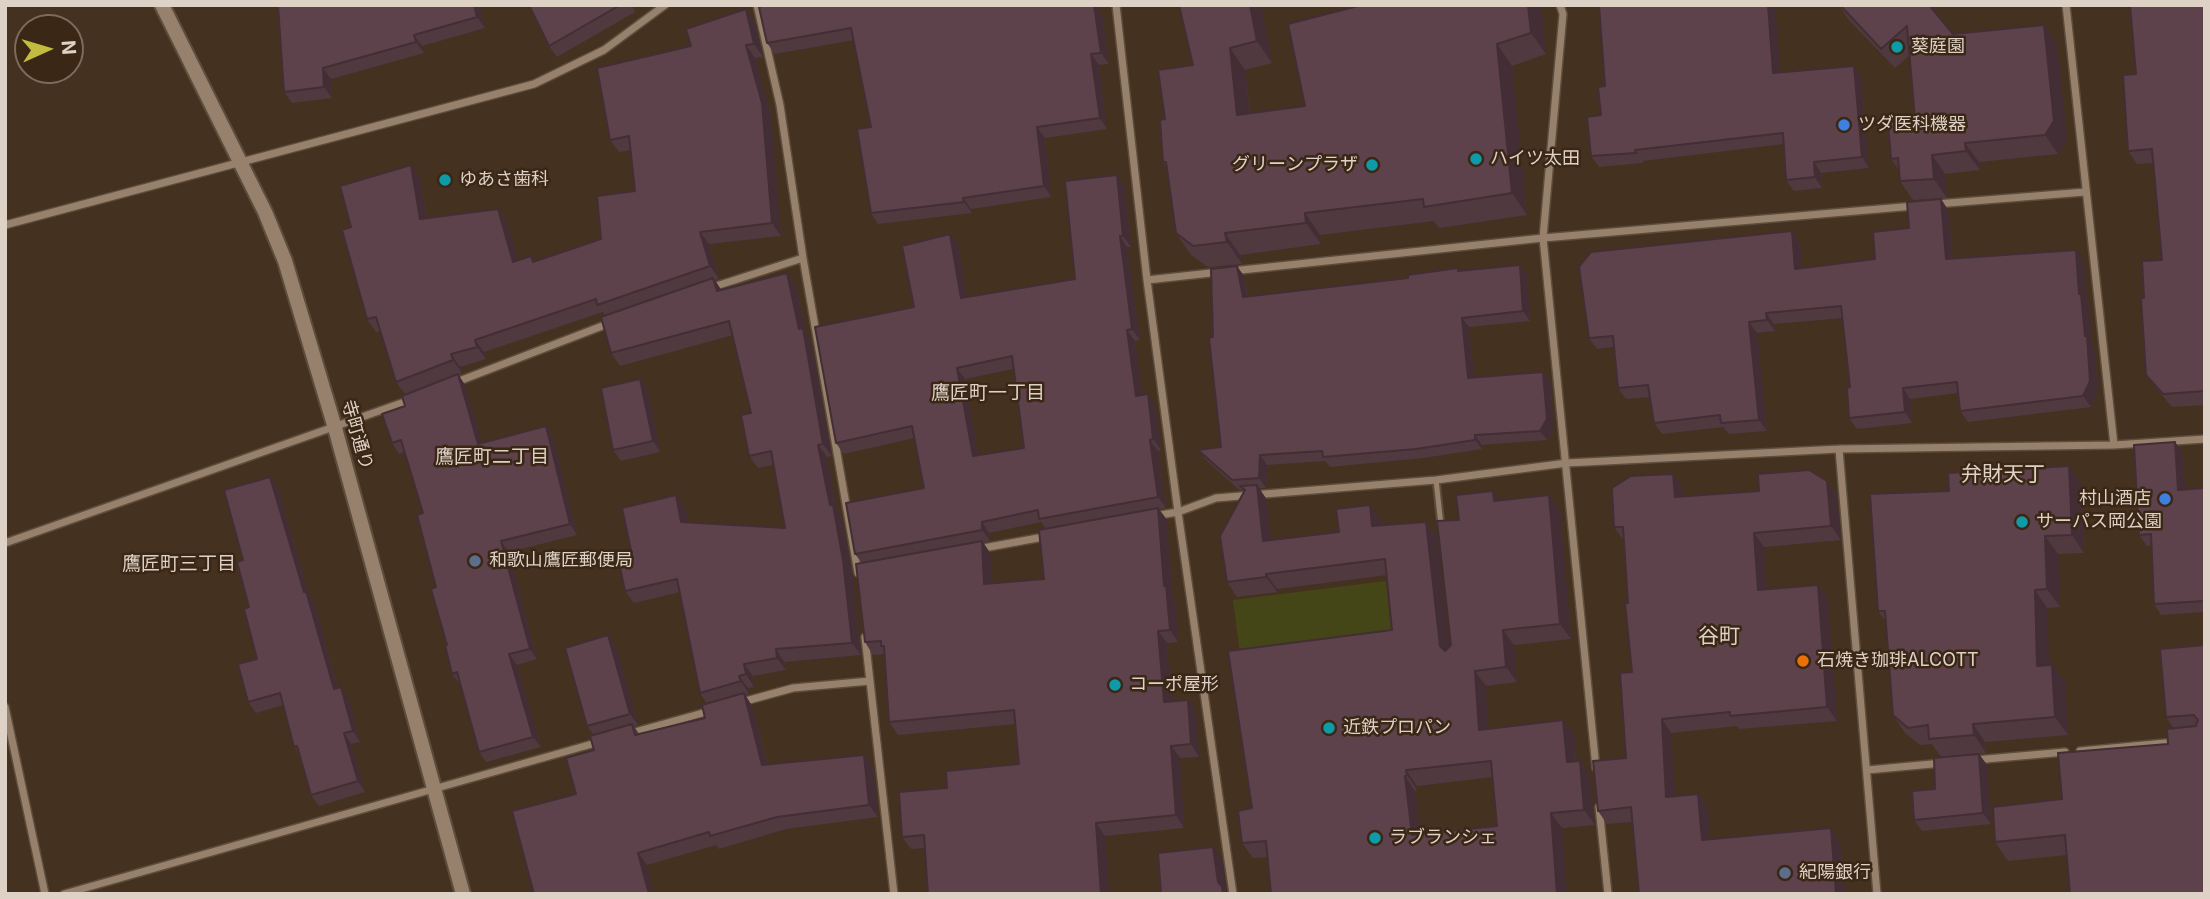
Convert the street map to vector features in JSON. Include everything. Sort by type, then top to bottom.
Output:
[{"type":"street","name":"寺町通り","points":[[162,5],[265,212],[285,261],[335,428],[463,894]]},
{"type":"street","points":[[649,5],[653,14]]},
{"type":"street","points":[[5,225],[534,84],[604,50],[665,5]]},
{"type":"street","points":[[757,5],[780,105],[803,258],[859,586]]},
{"type":"street","points":[[1116,5],[1147,280],[1233,894]]},
{"type":"street","points":[[1560,5],[1563,14],[1543,238],[1597,783]]},
{"type":"street","points":[[2066,5],[2114,445]]},
{"type":"street","points":[[1933,205],[2085,192]]},
{"type":"street","points":[[1147,280],[1543,238],[1919,206]]},
{"type":"street","points":[[697,293],[803,258]]},
{"type":"street","points":[[439,389],[618,320]]},
{"type":"street","points":[[5,543],[335,428],[413,398]]},
{"type":"street","points":[[1151,517],[1178,512],[1216,498],[1436,480],[1567,463],[1839,449],[2114,445],[2205,439]]},
{"type":"street","points":[[1839,449],[1877,894]]},
{"type":"street","points":[[964,552],[1058,534]]},
{"type":"street","points":[[858,572],[871,570]]},
{"type":"street","points":[[864,627],[894,894]]},
{"type":"street","points":[[740,703],[793,688],[870,681]]},
{"type":"street","points":[[5,707],[45,894]]},
{"type":"street","points":[[620,736],[713,710]]},
{"type":"street","points":[[64,894],[607,740]]},
{"type":"street","points":[[1961,762],[2191,741]]},
{"type":"street","points":[[1867,770],[1948,763]]},
{"type":"street","points":[[1598,797],[1608,894]]},
{"type":"lane","points":[[1436,480],[1442,532]]},
{"type":"shaded area","points":[[1386,581],[1392,640],[1241,662],[1233,600]]},
{"type":"building","points":[[278,5],[474,5],[477,17],[414,35],[416,42],[323,68],[324,87],[284,92]]},
{"type":"building","points":[[529,5],[620,5],[549,46]]},
{"type":"building","points":[[1094,5],[1101,53],[1091,54],[1100,118],[1037,127],[1044,186],[963,198],[964,202],[871,213],[857,129],[871,127],[851,28],[767,43],[759,7]]},
{"type":"building","points":[[1179,5],[1250,5],[1257,41],[1230,48],[1237,115],[1305,106],[1288,24],[1362,5],[1528,5],[1531,33],[1497,44],[1512,193],[1424,207],[1423,199],[1305,213],[1306,223],[1225,233],[1227,242],[1193,246],[1176,233],[1166,162],[1163,162],[1160,120],[1165,119],[1158,70],[1193,65]]},
{"type":"building","points":[[1599,5],[1768,5],[1773,73],[1854,66],[1862,157],[1814,162],[1815,177],[1786,180],[1783,133],[1635,150],[1636,153],[1591,156],[1587,117],[1601,115],[1598,87],[1605,86]]},
{"type":"building","points":[[1840,5],[1929,5],[1953,34],[2044,25],[2054,121],[2045,135],[1965,143],[1966,151],[1932,155],[1934,179],[1900,181],[1898,158],[1891,159],[1888,122],[1915,119],[1907,26],[1881,49]]},
{"type":"building","points":[[2130,5],[2205,5],[2205,391],[2163,394],[2146,375],[2141,298],[2144,298],[2142,261],[2162,260],[2152,149],[2128,151],[2123,75],[2136,74]]},
{"type":"building","points":[[746,9],[754,44],[746,45],[762,103],[772,223],[700,232],[710,266],[597,305],[596,299],[475,340],[477,347],[451,354],[453,360],[396,382],[376,317],[367,319],[342,230],[351,227],[340,186],[411,165],[420,219],[498,209],[513,262],[531,256],[533,262],[601,239],[597,196],[635,191],[629,136],[610,140],[597,68],[691,46],[686,29]]},
{"type":"building","points":[[1117,175],[1123,236],[1120,236],[1132,329],[1127,330],[1136,396],[1148,394],[1153,439],[1150,440],[1158,497],[1039,519],[1038,510],[982,522],[982,530],[855,554],[846,503],[924,488],[912,426],[836,443],[815,327],[914,307],[902,246],[950,234],[961,298],[1075,279],[1065,181]],"holes":[[[1012,356],[1024,448],[973,456],[957,368]]]},
{"type":"building","points":[[1941,199],[1946,259],[2076,250],[2090,381],[2083,396],[1960,411],[1957,382],[1903,388],[1905,412],[1849,418],[1847,388],[1850,387],[1841,306],[1766,313],[1767,320],[1749,322],[1759,420],[1721,423],[1720,415],[1654,423],[1648,385],[1618,388],[1613,336],[1589,338],[1579,267],[1591,252],[1792,231],[1795,269],[1875,259],[1873,232],[1909,228],[1907,202]]},
{"type":"building","points":[[1520,265],[1523,311],[1462,318],[1468,378],[1543,372],[1547,419],[1540,431],[1475,435],[1475,440],[1416,449],[1323,457],[1322,451],[1260,455],[1259,478],[1232,480],[1198,450],[1221,447],[1209,338],[1213,337],[1211,269],[1237,266],[1243,297],[1408,278],[1408,275],[1458,268],[1458,271]]},
{"type":"building","points":[[787,273],[799,329],[803,328],[823,444],[818,445],[843,560],[852,643],[776,649],[777,658],[744,664],[746,674],[739,676],[741,681],[700,693],[677,579],[625,591],[618,558],[632,555],[622,508],[676,495],[681,522],[785,528],[771,451],[749,456],[741,415],[751,413],[729,321],[611,353],[601,317],[713,278],[717,291]]},
{"type":"building","points":[[458,374],[478,444],[546,426],[570,524],[501,541],[530,649],[509,654],[533,737],[479,752],[457,672],[452,674],[447,645],[431,589],[436,587],[417,515],[423,513],[401,440],[392,443],[382,414],[405,406],[402,396]]},
{"type":"building","points":[[640,379],[653,441],[613,450],[601,388]]},
{"type":"building","points":[[2175,442],[2178,490],[2205,488],[2205,601],[2154,604],[2151,534],[2139,535],[2134,445]]},
{"type":"building","points":[[2069,466],[2072,535],[2045,536],[2047,589],[2035,590],[2037,666],[2052,665],[2055,717],[1973,724],[1974,735],[1929,739],[1928,725],[1908,728],[1893,715],[1885,611],[1878,611],[1870,494],[1949,491],[1948,473]]},
{"type":"building","points":[[1809,470],[1827,481],[1831,526],[1754,533],[1758,590],[1818,585],[1827,707],[1662,719],[1666,797],[1698,794],[1702,840],[1831,828],[1836,894],[1639,894],[1631,807],[1598,811],[1593,761],[1626,758],[1620,673],[1632,672],[1625,603],[1628,603],[1623,527],[1614,527],[1612,488],[1631,476],[1673,474],[1675,497],[1759,491],[1758,474]]},
{"type":"building","points":[[270,477],[334,689],[341,687],[353,731],[344,733],[358,781],[311,795],[297,746],[294,747],[280,693],[248,702],[238,664],[257,659],[244,609],[249,607],[237,562],[243,560],[224,490]]},
{"type":"building","points":[[1257,485],[1263,541],[1339,532],[1336,509],[1370,505],[1372,526],[1426,522],[1440,646],[1445,651],[1451,645],[1437,521],[1459,520],[1456,495],[1493,491],[1494,501],[1549,495],[1560,624],[1503,630],[1506,667],[1475,671],[1479,730],[1563,720],[1567,762],[1580,761],[1584,810],[1551,813],[1557,894],[1271,894],[1266,841],[1242,843],[1238,811],[1252,808],[1228,651],[1392,630],[1385,559],[1266,574],[1266,577],[1227,582],[1220,536],[1245,490],[1240,486]],"holes":[[[1491,761],[1497,826],[1412,835],[1406,770]]]},
{"type":"building","points":[[1158,508],[1170,630],[1158,631],[1164,702],[1188,700],[1191,744],[1171,746],[1176,815],[1096,823],[1101,894],[928,894],[924,835],[902,837],[899,792],[947,788],[946,771],[1019,764],[1014,710],[889,722],[884,646],[881,646],[881,641],[865,642],[856,564],[982,541],[984,584],[1044,579],[1039,530]]},
{"type":"building","points":[[608,635],[630,714],[587,726],[565,648]]},
{"type":"building","points":[[2205,645],[2205,894],[2070,894],[2065,835],[1995,842],[1993,807],[2062,799],[2058,753],[2168,744],[2167,729],[2196,726],[2198,720],[2194,715],[2166,717],[2160,649]]},
{"type":"building","points":[[744,693],[762,765],[864,755],[869,805],[777,817],[710,836],[709,832],[638,853],[649,894],[534,894],[512,811],[576,794],[566,758],[594,750],[590,736],[632,724],[635,735],[705,718],[702,705]]},
{"type":"building","points":[[1979,754],[1983,813],[1914,820],[1912,791],[1935,789],[1934,758]]},
{"type":"building","points":[[1213,847],[1218,882],[1223,894],[1161,894],[1158,853]]},
{"type":"place","name":"葵庭園","points":[[1897,47]]},
{"type":"place","name":"ツダ医科機器","points":[[1844,125]]},
{"type":"place","name":"ハイツ太田","points":[[1476,159]]},
{"type":"place","name":"グリーンプラザ","points":[[1372,165]]},
{"type":"place","name":"ゆあさ歯科","points":[[445,180]]},
{"type":"place","name":"村山酒店","points":[[2165,499]]},
{"type":"place","name":"サーパス岡公園","points":[[2022,522]]},
{"type":"place","name":"和歌山鷹匠郵便局","points":[[475,561]]},
{"type":"place","name":"石焼き珈琲ALCOTT","points":[[1803,661]]},
{"type":"place","name":"コーポ屋形","points":[[1115,685]]},
{"type":"place","name":"近鉄プロパン","points":[[1329,728]]},
{"type":"place","name":"ラブランシェ","points":[[1375,838]]},
{"type":"place","name":"紀陽銀行","points":[[1785,873]]},
{"type":"district","name":"鷹匠町一丁目","points":[[988,393]]},
{"type":"district","name":"鷹匠町二丁目","points":[[492,457]]},
{"type":"district","name":"弁財天丁","points":[[2003,475]]},
{"type":"district","name":"鷹匠町三丁目","points":[[179,564]]},
{"type":"district","name":"谷町","points":[[1719,637]]}]
